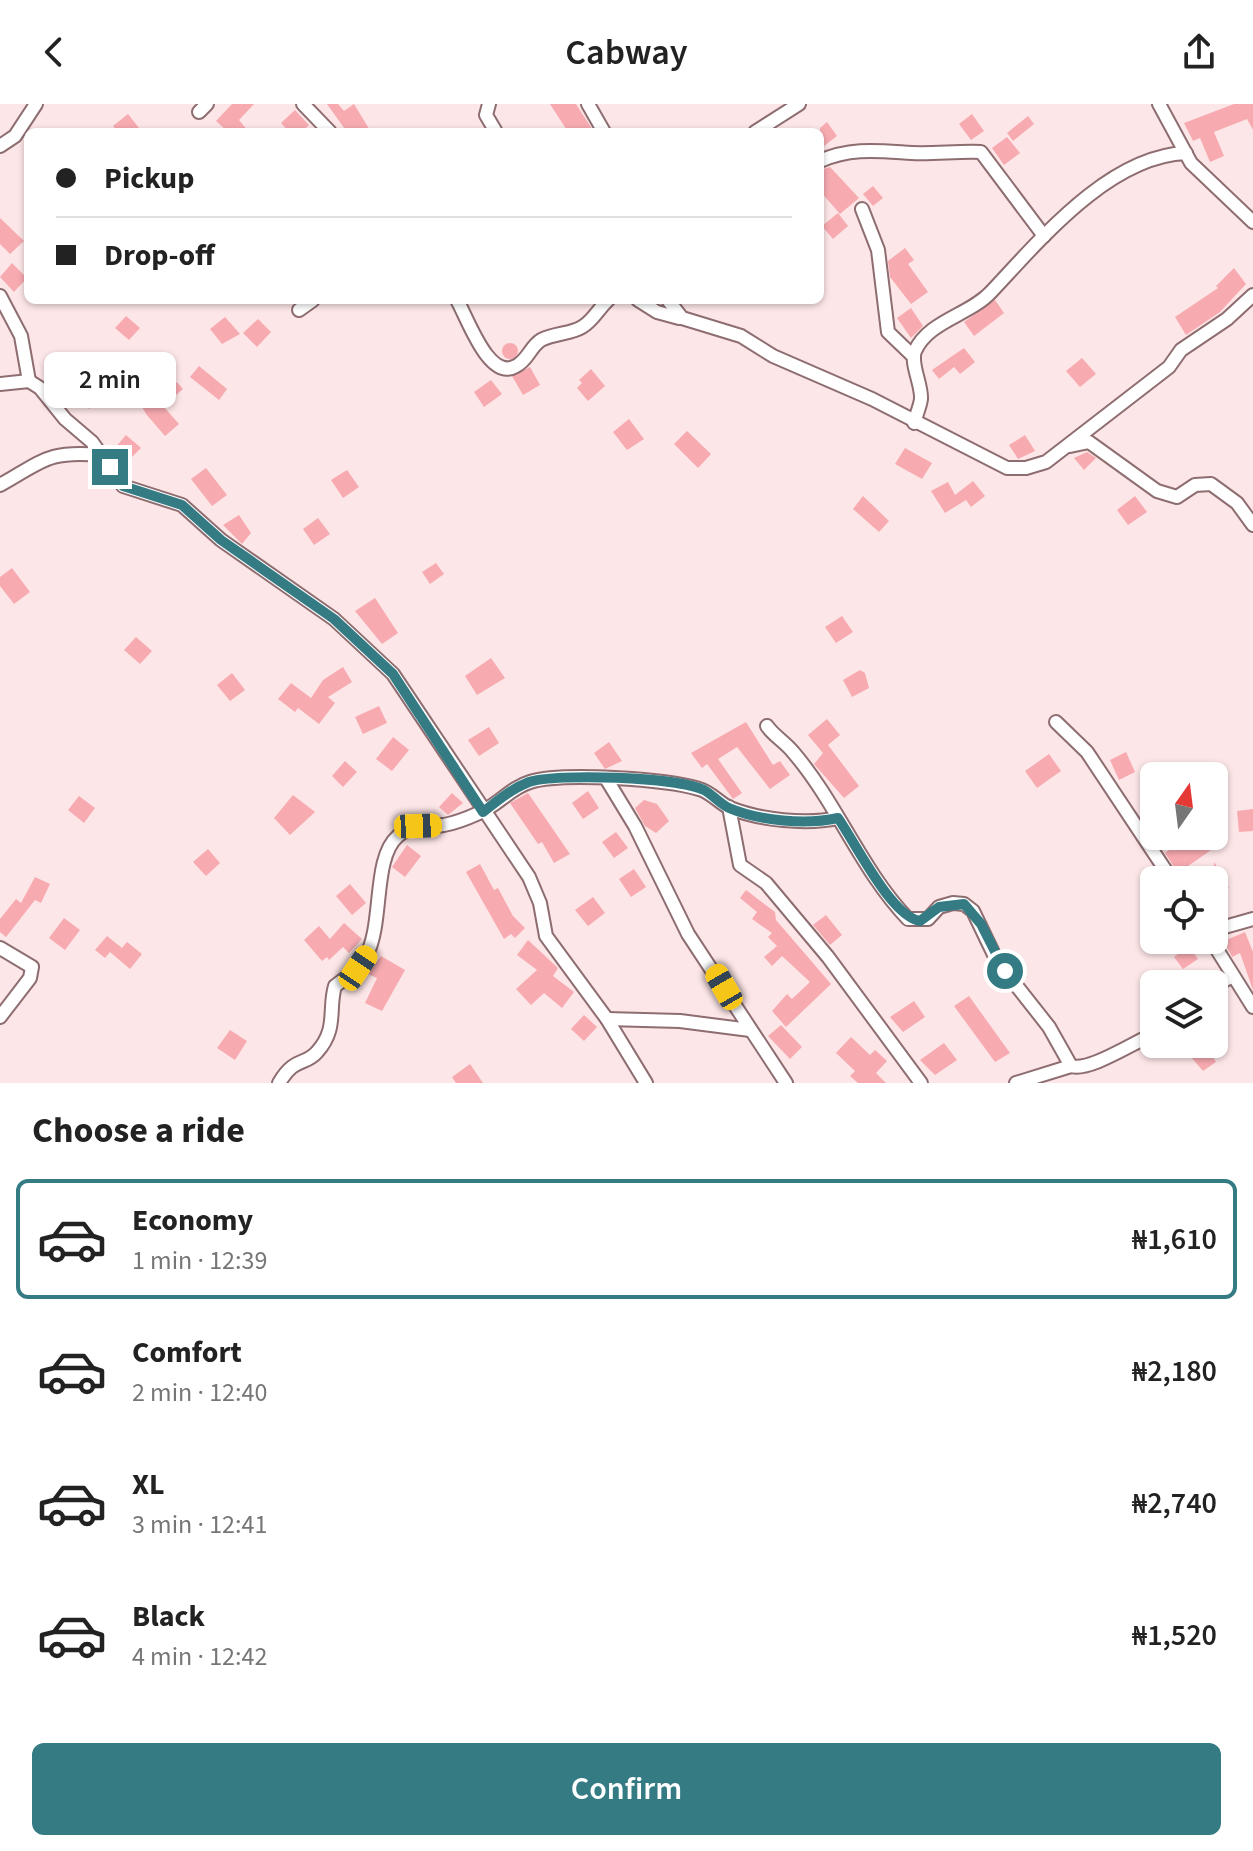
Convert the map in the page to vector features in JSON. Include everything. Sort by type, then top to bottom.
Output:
[{"type":"street","points":[[0,146],[15,136],[36,104]]},
{"type":"street","points":[[303,104],[326,128]]},
{"type":"street","points":[[489,104],[486,115],[492,128]]},
{"type":"street","points":[[761,128],[799,104]]},
{"type":"street","points":[[1159,104],[1191,163],[1253,222]]},
{"type":"street","points":[[593,106],[602,128]]},
{"type":"street","points":[[824,159],[836,153],[876,148],[911,153],[981,152],[1044,236]]},
{"type":"street","points":[[914,423],[921,400],[914,357],[916,348],[934,329],[991,292],[1072,208],[1140,162],[1186,153]]},
{"type":"street","points":[[862,209],[878,250],[888,332],[914,357]]},
{"type":"street","points":[[644,304],[657,312],[741,336],[773,356],[872,399],[1007,468],[1026,468],[1046,462],[1067,447],[1113,407],[1169,367],[1198,336],[1227,319],[1253,295]]},
{"type":"street","points":[[0,296],[21,336],[29,381],[85,435],[123,486],[182,505],[221,540],[334,619],[393,674],[536,890],[551,945],[607,1019],[646,1083]]},
{"type":"street","points":[[299,310],[307,304]]},
{"type":"street","points":[[459,304],[490,362],[499,369],[509,370],[527,359],[532,347],[542,340],[580,329],[604,304]]},
{"type":"street","points":[[671,304],[682,318]]},
{"type":"street","points":[[0,384],[29,381]]},
{"type":"street","points":[[1067,447],[1089,442],[1157,491],[1177,497],[1195,485],[1211,484],[1237,503],[1253,525]]},
{"type":"street","points":[[0,485],[35,461],[54,454],[101,455]]},
{"type":"street","points":[[1056,722],[1087,752],[1163,866]]},
{"type":"street","points":[[767,726],[793,751],[877,881],[908,919],[928,919],[939,907],[953,903],[964,904],[973,911],[997,961],[1049,1027],[1071,1066]]},
{"type":"street","points":[[279,1083],[296,1061],[315,1055],[322,1045],[335,1013],[335,986],[358,968],[368,953],[383,882],[381,865],[397,837],[418,826],[446,825],[483,812],[507,793],[529,782],[564,775],[673,782],[703,790],[729,807],[772,818],[838,818]]},
{"type":"street","points":[[607,780],[635,826],[688,934],[712,965],[786,1083]]},
{"type":"street","points":[[729,807],[740,865],[766,883],[828,957],[921,1083]]},
{"type":"street","points":[[1228,926],[1253,919]]},
{"type":"street","points":[[0,948],[32,967],[30,978],[0,1017]]},
{"type":"street","points":[[1220,954],[1253,1007]]},
{"type":"street","points":[[1228,979],[1233,976]]},
{"type":"street","points":[[607,1019],[680,1021],[750,1030]]},
{"type":"street","points":[[1016,1083],[1071,1066],[1080,1069],[1098,1063],[1140,1040]]},
{"type":"building","points":[[232,104],[254,104],[239,120],[246,128],[224,128],[216,121]]},
{"type":"building","points":[[327,104],[338,104],[344,111],[354,104],[369,128],[344,128]]},
{"type":"building","points":[[550,104],[576,104],[591,128],[565,128]]},
{"type":"building","points":[[1234,104],[1253,104],[1253,130],[1247,119],[1214,132],[1224,156],[1210,162],[1200,138],[1193,141],[1184,123]]},
{"type":"building","points":[[295,110],[309,125],[306,128],[285,128],[281,123]]},
{"type":"building","points":[[128,114],[139,128],[115,128],[113,126]]},
{"type":"building","points":[[972,114],[984,131],[971,140],[959,124]]},
{"type":"building","points":[[1028,116],[1034,124],[1013,141],[1007,133]]},
{"type":"building","points":[[827,122],[837,136],[824,146],[824,128],[820,128]]},
{"type":"building","points":[[1007,137],[1020,153],[1004,165],[992,148]]},
{"type":"building","points":[[830,167],[859,198],[840,214],[824,196],[824,169]]},
{"type":"building","points":[[873,186],[883,198],[873,206],[863,194]]},
{"type":"building","points":[[838,213],[848,226],[833,239],[824,224]]},
{"type":"building","points":[[0,218],[24,241],[10,254],[0,244]]},
{"type":"building","points":[[905,248],[914,260],[908,264],[928,292],[911,304],[890,277],[888,261]]},
{"type":"building","points":[[12,263],[24,275],[24,281],[14,292],[0,277]]},
{"type":"building","points":[[1234,268],[1246,284],[1220,312],[1186,335],[1175,317],[1218,288],[1216,286]]},
{"type":"building","points":[[995,300],[1004,313],[974,336],[964,322]]},
{"type":"building","points":[[911,308],[923,326],[911,338],[897,318]]},
{"type":"building","points":[[126,316],[140,328],[129,340],[115,328]]},
{"type":"building","points":[[225,317],[240,334],[222,344],[210,329]]},
{"type":"building","points":[[258,319],[271,332],[257,347],[243,333]]},
{"type":"building","points":[[510,343],[516,345],[516,357],[510,359],[504,357],[502,351],[504,345]]},
{"type":"building","points":[[964,348],[975,362],[960,374],[954,367],[939,379],[932,370]]},
{"type":"building","points":[[1082,358],[1096,374],[1080,387],[1066,371]]},
{"type":"building","points":[[101,360],[120,384],[89,409],[63,380],[75,369],[82,375]]},
{"type":"building","points":[[199,366],[227,389],[219,400],[190,377]]},
{"type":"building","points":[[530,367],[540,385],[523,395],[512,376]]},
{"type":"building","points":[[591,369],[605,386],[588,401],[577,388],[582,383],[579,380]]},
{"type":"building","points":[[491,380],[502,394],[484,407],[474,392]]},
{"type":"building","points":[[177,382],[183,389],[163,406],[179,424],[165,436],[146,414],[135,394],[152,383],[161,396]]},
{"type":"building","points":[[629,419],[644,439],[627,450],[613,432]]},
{"type":"building","points":[[687,431],[711,454],[698,468],[674,444]]},
{"type":"building","points":[[126,435],[141,448],[128,461],[114,449]]},
{"type":"building","points":[[1025,435],[1035,451],[1018,459],[1009,445]]},
{"type":"building","points":[[905,448],[932,463],[922,479],[895,464]]},
{"type":"building","points":[[1087,452],[1096,458],[1084,470],[1074,458]]},
{"type":"building","points":[[206,468],[227,495],[212,506],[191,479]]},
{"type":"building","points":[[347,470],[359,487],[343,498],[331,480]]},
{"type":"building","points":[[973,481],[985,496],[971,507],[966,500],[945,513],[931,491],[948,482],[955,495]]},
{"type":"building","points":[[863,496],[889,521],[879,532],[853,509]]},
{"type":"building","points":[[1135,496],[1147,512],[1128,525],[1117,510]]},
{"type":"building","points":[[239,515],[251,533],[242,544],[223,525]]},
{"type":"building","points":[[318,518],[330,534],[314,545],[303,529]]},
{"type":"building","points":[[436,563],[444,574],[430,584],[422,572]]},
{"type":"building","points":[[12,568],[30,592],[14,604],[0,586],[0,577]]},
{"type":"building","points":[[375,598],[398,633],[382,644],[355,611]]},
{"type":"building","points":[[842,616],[853,632],[836,643],[825,627]]},
{"type":"building","points":[[136,637],[152,651],[140,664],[124,650]]},
{"type":"building","points":[[491,658],[505,678],[477,695],[465,676]]},
{"type":"building","points":[[343,667],[352,682],[328,697],[335,703],[319,724],[298,708],[295,712],[278,699],[291,683],[311,698],[323,680]]},
{"type":"building","points":[[860,670],[865,673],[869,688],[852,697],[843,680]]},
{"type":"building","points":[[232,673],[245,690],[230,701],[217,685]]},
{"type":"building","points":[[379,706],[387,723],[363,734],[355,717]]},
{"type":"building","points":[[827,719],[840,735],[828,745],[859,786],[844,798],[814,764],[823,753],[808,735]]},
{"type":"building","points":[[746,722],[773,765],[780,761],[790,775],[770,789],[737,747],[718,759],[742,793],[733,799],[707,764],[702,768],[691,753]]},
{"type":"building","points":[[489,727],[499,743],[479,756],[468,740]]},
{"type":"building","points":[[393,737],[409,750],[392,771],[376,759]]},
{"type":"building","points":[[609,742],[622,761],[605,769],[594,753]]},
{"type":"building","points":[[1126,752],[1135,772],[1119,780],[1110,760]]},
{"type":"building","points":[[1049,754],[1061,771],[1037,788],[1025,771]]},
{"type":"building","points":[[345,761],[357,772],[343,787],[332,776]]},
{"type":"building","points":[[588,791],[599,808],[583,819],[572,803]]},
{"type":"building","points":[[452,793],[463,803],[448,815],[439,807]]},
{"type":"building","points":[[528,793],[570,854],[554,863],[542,842],[538,844],[510,803]]},
{"type":"building","points":[[293,795],[315,812],[290,835],[274,818]]},
{"type":"building","points":[[79,796],[95,808],[84,823],[68,810]]},
{"type":"building","points":[[644,800],[657,804],[669,821],[656,833],[645,826],[635,808]]},
{"type":"building","points":[[1253,809],[1253,831],[1239,832],[1237,811]]},
{"type":"building","points":[[616,832],[628,848],[614,858],[602,842]]},
{"type":"building","points":[[407,845],[421,856],[405,877],[392,867]]},
{"type":"building","points":[[208,849],[220,863],[206,876],[193,862]]},
{"type":"building","points":[[1169,850],[1211,850],[1188,866],[1173,866],[1165,853]]},
{"type":"building","points":[[480,864],[494,890],[498,888],[513,916],[525,928],[515,938],[511,934],[504,939],[466,872]]},
{"type":"building","points":[[634,869],[646,887],[631,897],[619,879]]},
{"type":"building","points":[[35,877],[50,884],[41,903],[35,900],[6,937],[0,932],[0,919],[16,899],[21,903]]},
{"type":"building","points":[[350,884],[366,903],[352,915],[336,896]]},
{"type":"building","points":[[746,890],[775,912],[776,920],[831,984],[786,1027],[772,1011],[787,994],[792,999],[810,982],[782,956],[772,966],[764,957],[777,946],[768,937],[772,933],[752,919],[757,912],[740,898]]},
{"type":"building","points":[[593,897],[605,913],[588,926],[575,910]]},
{"type":"building","points":[[826,915],[842,935],[830,945],[813,925]]},
{"type":"building","points":[[64,918],[80,930],[65,950],[49,938]]},
{"type":"building","points":[[344,923],[362,939],[349,953],[343,947],[329,960],[327,957],[322,961],[304,940],[319,926],[330,939]]},
{"type":"building","points":[[1245,932],[1253,952],[1253,990],[1240,953],[1232,957],[1228,939]]},
{"type":"building","points":[[107,936],[122,948],[127,942],[142,954],[130,969],[110,952],[105,958],[95,950]]},
{"type":"building","points":[[528,940],[558,968],[553,976],[574,992],[562,1008],[544,993],[531,1005],[516,989],[537,970],[517,955]]},
{"type":"building","points":[[1195,954],[1198,959],[1183,969],[1174,957]]},
{"type":"building","points":[[381,956],[405,970],[382,1011],[365,1003],[377,978],[368,974]]},
{"type":"building","points":[[969,996],[1010,1053],[995,1062],[954,1006]]},
{"type":"building","points":[[914,1001],[925,1017],[903,1032],[890,1017]]},
{"type":"building","points":[[584,1015],[597,1027],[584,1041],[571,1029]]},
{"type":"building","points":[[781,1025],[802,1047],[790,1059],[768,1036]]},
{"type":"building","points":[[230,1030],[247,1041],[235,1060],[217,1048]]},
{"type":"building","points":[[851,1037],[870,1055],[875,1050],[887,1061],[876,1073],[886,1083],[858,1083],[850,1076],[855,1071],[836,1053]]},
{"type":"building","points":[[944,1043],[957,1060],[935,1075],[920,1060]]},
{"type":"building","points":[[1192,1058],[1213,1058],[1216,1062],[1203,1071]]},
{"type":"building","points":[[470,1064],[483,1083],[456,1083],[452,1077]]},
{"type":"route","points":[[110,467],[123,486],[140,493],[165,497],[182,505],[221,540],[334,619],[393,674],[483,812],[507,793],[529,782],[564,775],[673,782],[703,790],[729,807],[772,818],[826,821],[838,818],[867,860],[877,881],[908,919],[928,919],[939,907],[964,904],[981,924],[997,961],[1005,971]]}]
